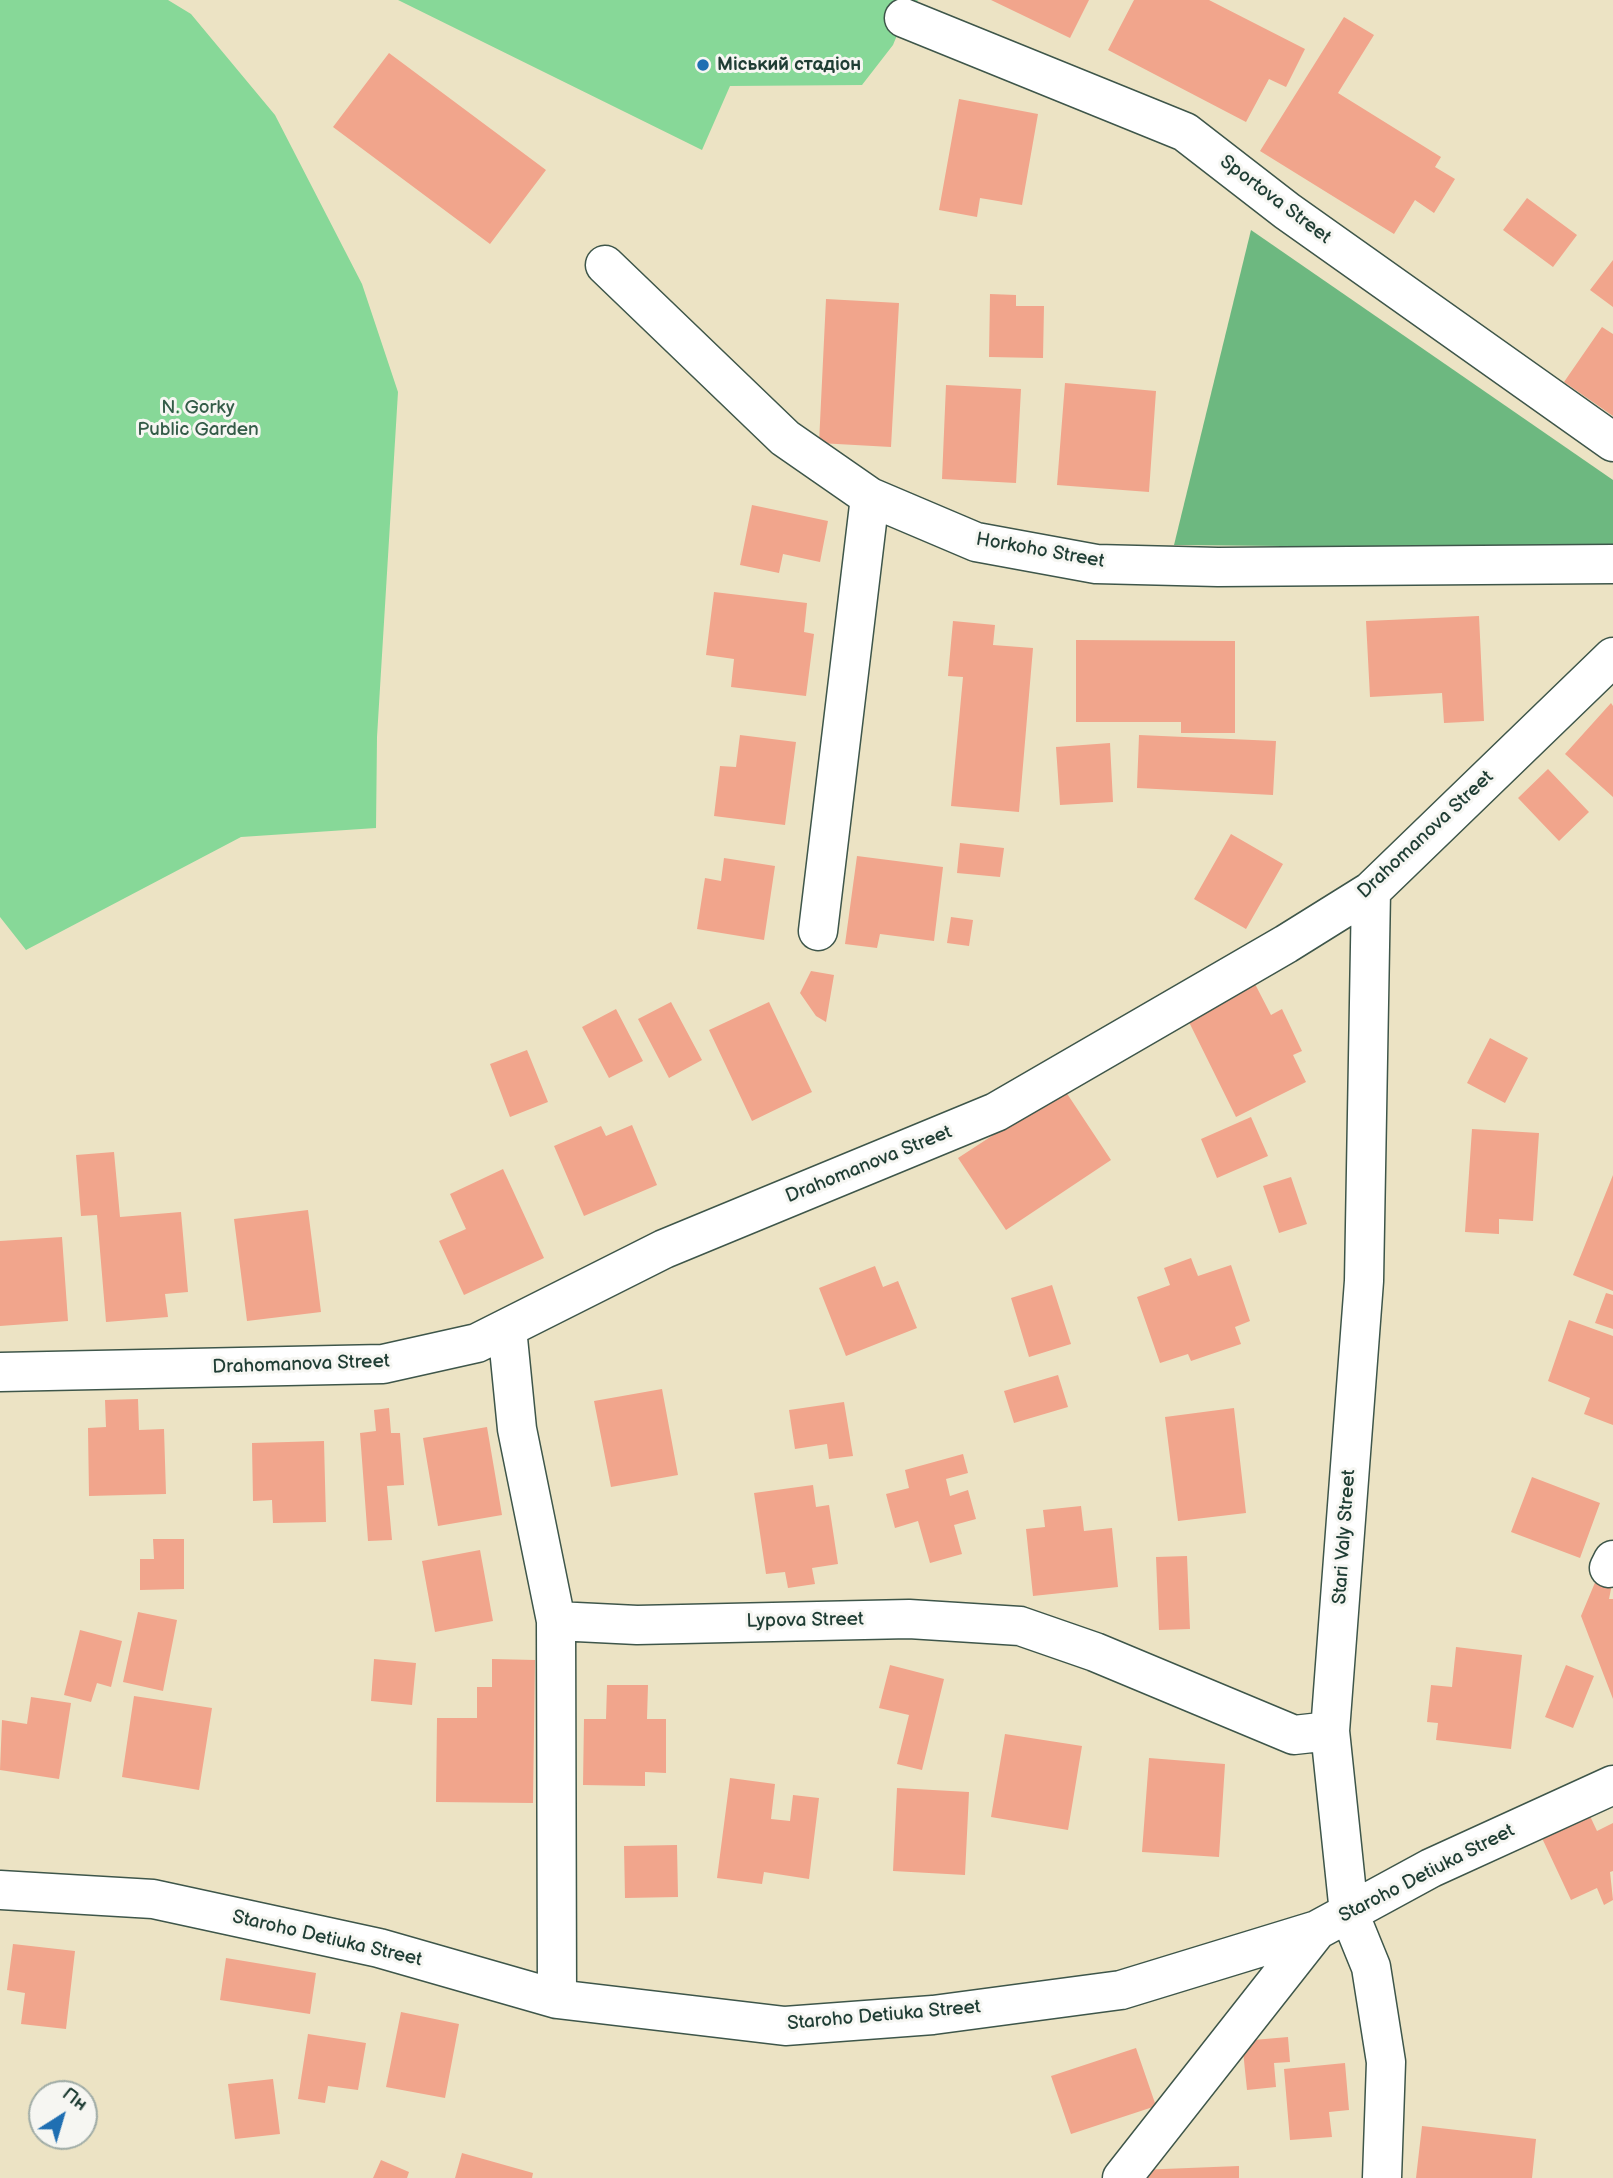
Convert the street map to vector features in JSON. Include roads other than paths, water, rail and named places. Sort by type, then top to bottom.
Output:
[{"type":"street","name":"Sportova Street","points":[[904,18],[1185,132],[1287,211],[1613,442]]},
{"type":"street","name":"Horkoho Street","points":[[605,265],[785,438],[870,497],[976,542],[1096,564],[1231,568],[1613,564]]},
{"type":"street","points":[[818,931],[870,497]]},
{"type":"street","name":"Drahomanova Street","points":[[0,1372],[383,1364],[477,1343],[664,1249],[996,1112],[1371,891],[1613,657]]},
{"type":"street","name":"Stari Valy Street","points":[[1371,891],[1364,1281],[1330,1731],[1333,1921],[1371,1967],[1385,2062],[1382,2178]]},
{"type":"street","points":[[507,1328],[517,1429],[556,1621],[557,1999]]},
{"type":"street","name":"Lypova Street","points":[[556,1621],[636,1625],[909,1619],[1020,1626],[1095,1652],[1294,1735],[1330,1731]]},
{"type":"street","name":"Staroho Detiuka Street","points":[[0,1890],[153,1899],[379,1948],[557,1999],[785,2026],[933,2015],[1121,1990],[1333,1921],[1431,1868],[1613,1785]]},
{"type":"street","points":[[1122,2178],[1333,1921]]},
{"type":"place","name":"Міський стадіон","points":[[703,65]]},
{"type":"park label","name":"N. Gorky Public Garden","points":[[198,419]]}]
